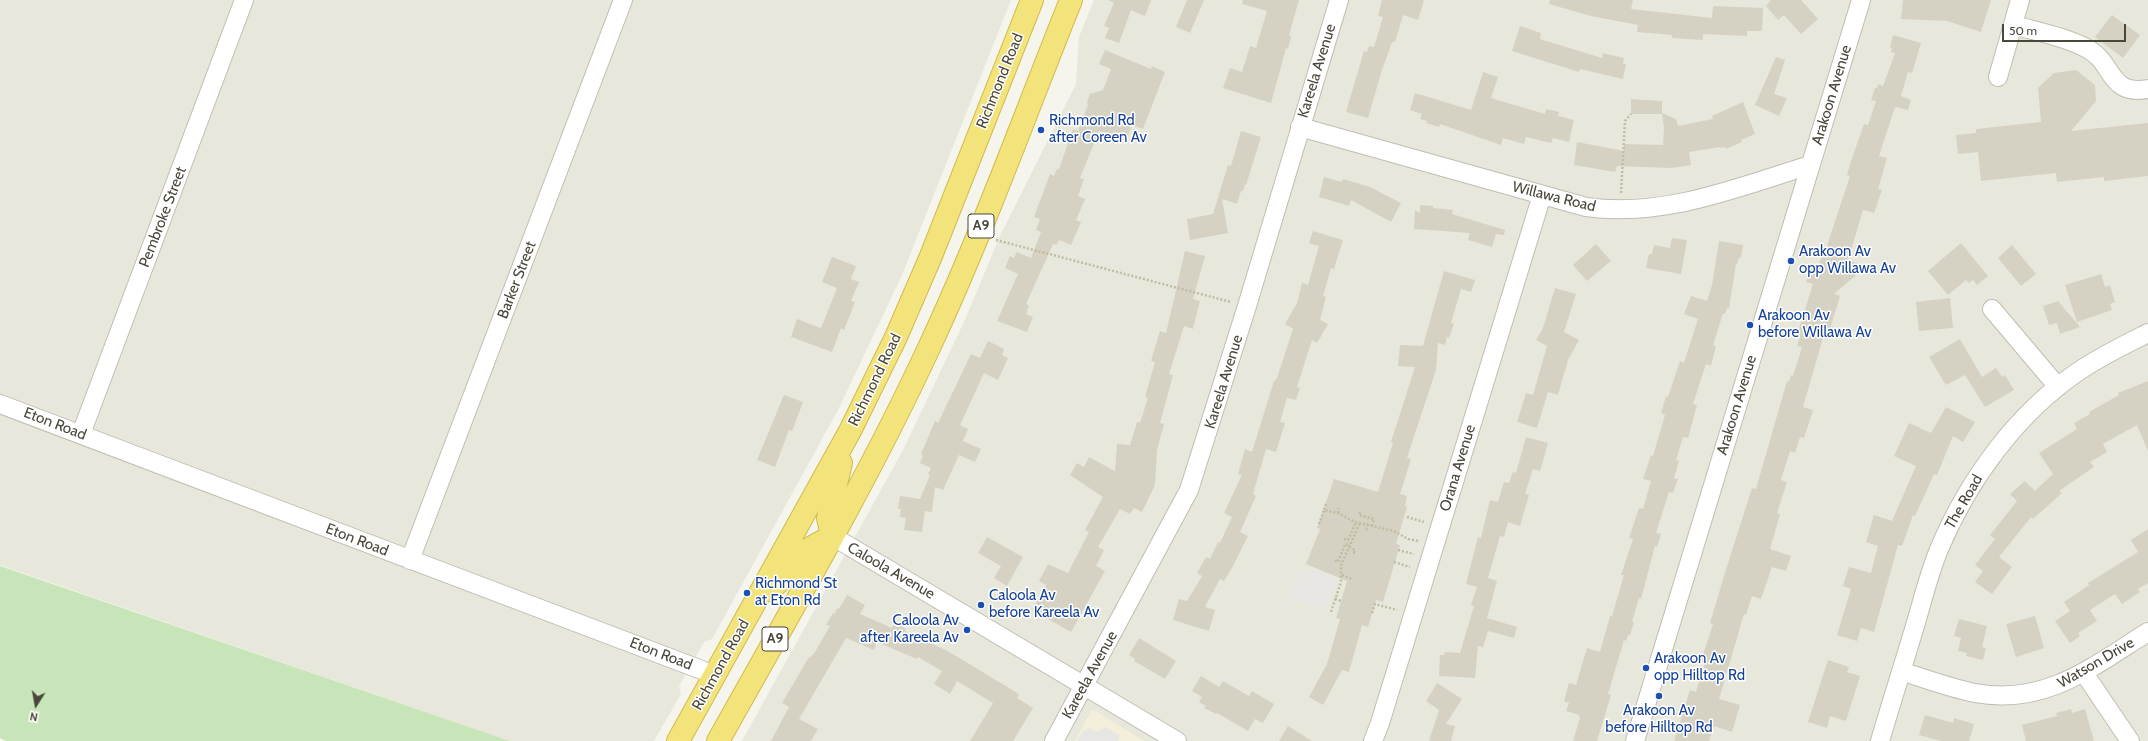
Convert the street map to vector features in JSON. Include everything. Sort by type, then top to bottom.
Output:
[{"type":"highway","name":"Richmond Road","points":[[678,741],[850,431],[896,337],[928,263],[1032,0]]},
{"type":"highway","name":"A9","points":[[718,741],[880,448],[928,350],[978,234],[1071,0]]},
{"type":"highway","points":[[753,606],[785,576],[806,551],[832,536],[828,518],[850,431]]},
{"type":"street","name":"Pembroke Street","points":[[81,434],[244,0]]},
{"type":"street","name":"Barker Street","points":[[410,560],[623,0]]},
{"type":"street","name":"Kareela Avenue","points":[[1054,741],[1189,490],[1247,306],[1339,0]]},
{"type":"street","name":"Arakoon Avenue","points":[[1635,741],[1861,0]]},
{"type":"street","points":[[1998,77],[2020,0]]},
{"type":"street","points":[[2014,25],[2089,49],[2099,57],[2112,77],[2122,86],[2132,90],[2148,89]]},
{"type":"street","name":"Willawa Road","points":[[1300,127],[1542,195],[1592,208],[1606,210],[1645,210],[1690,202],[1810,165]]},
{"type":"street","name":"Orana Avenue","points":[[1373,741],[1380,723],[1542,195]]},
{"type":"street","points":[[1992,309],[2058,387]]},
{"type":"street","name":"The Road","points":[[1880,741],[1939,549],[1956,513],[1978,477],[2000,446],[2020,422],[2058,387],[2100,357],[2148,333]]},
{"type":"street","name":"Eton Road","points":[[0,404],[715,675]]},
{"type":"street","name":"Caloola Avenue","points":[[832,536],[1177,741]]},
{"type":"street","name":"Watson Drive","points":[[1901,671],[1975,693],[2007,696],[2023,695],[2052,688],[2084,673],[2148,632]]},
{"type":"street","points":[[2084,673],[2130,741]]},
{"type":"path","points":[[1621,200],[1626,121],[1631,114]]},
{"type":"path","points":[[995,240],[1247,306]]},
{"type":"path","points":[[1318,524],[1326,504]]},
{"type":"path","points":[[1338,513],[1339,508]]},
{"type":"path","points":[[1324,510],[1338,513],[1356,522],[1394,531],[1408,539],[1420,542]]},
{"type":"path","points":[[1360,512],[1359,515],[1374,519],[1372,525]]},
{"type":"path","points":[[1407,517],[1426,522]]},
{"type":"path","points":[[1344,539],[1348,540],[1356,522]]},
{"type":"path","points":[[1332,612],[1342,575],[1341,565],[1360,523]]},
{"type":"path","points":[[1368,524],[1366,530],[1368,531]]},
{"type":"path","points":[[1334,560],[1338,562],[1346,544],[1355,550],[1354,553],[1356,554]]},
{"type":"path","points":[[1398,550],[1416,555]]},
{"type":"path","points":[[1394,562],[1412,568]]},
{"type":"path","points":[[1342,575],[1352,579]]},
{"type":"path","points":[[1335,600],[1341,601]]},
{"type":"path","points":[[1372,612],[1376,600]]},
{"type":"path","points":[[1375,604],[1399,611]]},
{"type":"shaded area","points":[[0,0],[1011,0],[902,275],[838,410],[712,639],[704,642],[679,686],[681,694],[654,741],[510,741],[0,565]]},
{"type":"shaded area","points":[[1094,0],[2148,0],[2148,741],[742,741],[903,450],[964,322],[1000,236],[1076,84],[1079,37]]},
{"type":"shaded area","points":[[1313,568],[1338,579],[1327,609],[1288,597],[1300,570],[1311,574]]},
{"type":"shaded area","points":[[1092,709],[1144,741],[1075,741]]},
{"type":"shaded area","points":[[1105,727],[1120,735],[1118,741],[1077,741],[1083,732],[1088,728],[1098,732]]},
{"type":"green space","points":[[0,566],[510,741],[6,741],[0,738]]},
{"type":"building","points":[[1108,0],[1151,0],[1145,16],[1131,10],[1119,43],[1105,38],[1109,28],[1104,26],[1114,3]]},
{"type":"building","points":[[1187,0],[1204,0],[1190,33],[1176,27]]},
{"type":"building","points":[[1243,0],[1299,0],[1289,35],[1291,36],[1288,49],[1286,48],[1271,103],[1223,88],[1230,68],[1242,72],[1250,46],[1256,48],[1267,11],[1242,4]]},
{"type":"building","points":[[1382,0],[1424,0],[1418,20],[1403,15],[1395,42],[1392,42],[1382,70],[1368,118],[1346,112],[1364,51],[1367,52],[1369,46],[1374,47],[1383,17],[1378,16]]},
{"type":"building","points":[[1550,0],[1633,0],[1631,9],[1712,18],[1713,6],[1763,8],[1762,31],[1747,31],[1747,36],[1703,34],[1703,40],[1672,38],[1672,35],[1637,32],[1638,25],[1591,16],[1549,4]]},
{"type":"building","points":[[1771,0],[1801,0],[1818,19],[1801,34],[1784,15],[1778,20],[1766,6]]},
{"type":"building","points":[[1903,0],[1991,0],[1981,32],[1947,21],[1901,19]]},
{"type":"building","points":[[2112,15],[2140,35],[2123,58],[2095,37]]},
{"type":"building","points":[[1520,26],[1541,33],[1540,39],[1602,58],[1603,53],[1624,58],[1623,64],[1626,64],[1623,79],[1580,69],[1579,72],[1512,51]]},
{"type":"building","points":[[1893,35],[1921,43],[1912,73],[1908,72],[1901,96],[1911,100],[1908,110],[1895,107],[1879,156],[1887,158],[1878,189],[1882,190],[1874,213],[1863,210],[1848,260],[1859,264],[1856,275],[1834,294],[1840,296],[1827,339],[1823,338],[1803,407],[1813,410],[1804,438],[1800,437],[1795,453],[1790,451],[1781,480],[1787,482],[1777,513],[1780,514],[1770,549],[1791,556],[1786,571],[1772,567],[1761,599],[1752,596],[1746,615],[1744,614],[1719,699],[1740,705],[1732,732],[1714,726],[1709,741],[1674,741],[1690,690],[1696,692],[1705,662],[1701,661],[1713,624],[1710,623],[1724,576],[1752,488],[1756,489],[1787,381],[1789,382],[1791,375],[1793,376],[1802,347],[1797,346],[1800,337],[1797,335],[1813,284],[1806,282],[1812,265],[1818,267],[1823,252],[1825,252],[1850,176],[1847,175],[1851,161],[1864,124],[1868,125],[1876,101],[1871,100],[1875,88],[1877,88],[1878,84],[1883,86],[1895,53],[1891,52],[1892,48],[1890,47]]},
{"type":"building","points":[[1105,50],[1151,69],[1152,66],[1165,72],[1143,129],[1132,125],[1126,141],[1099,131],[1080,178],[1084,179],[1078,196],[1085,199],[1076,220],[1081,222],[1071,245],[1059,240],[1056,245],[1053,244],[1026,304],[1029,306],[1026,314],[1033,317],[1027,332],[997,321],[1018,274],[1005,268],[1010,256],[1014,258],[1017,252],[1031,258],[1041,232],[1036,230],[1040,219],[1034,217],[1050,174],[1054,176],[1057,169],[1059,169],[1073,129],[1078,131],[1088,105],[1087,102],[1090,94],[1103,90],[1111,69],[1099,64]]},
{"type":"building","points":[[1776,57],[1785,60],[1774,94],[1787,98],[1779,116],[1755,105]]},
{"type":"building","points":[[2076,70],[2095,85],[2096,101],[2071,131],[2148,123],[2148,176],[2104,181],[2104,177],[2057,182],[2056,173],[1981,181],[1978,152],[1958,154],[1956,135],[1976,133],[1976,129],[2041,122],[2038,88],[2054,73]]},
{"type":"building","points":[[1483,72],[1498,77],[1491,98],[1545,114],[1546,109],[1559,112],[1558,116],[1574,120],[1569,142],[1553,138],[1551,143],[1526,137],[1524,144],[1503,138],[1501,145],[1440,124],[1439,127],[1426,123],[1427,121],[1420,119],[1422,114],[1410,110],[1415,93],[1471,110]]},
{"type":"building","points":[[1631,99],[1662,101],[1662,113],[1676,119],[1678,126],[1713,119],[1712,116],[1743,102],[1755,134],[1726,149],[1725,147],[1720,147],[1689,152],[1691,165],[1672,168],[1617,166],[1615,172],[1574,165],[1577,142],[1624,151],[1624,144],[1663,145],[1664,128],[1662,114],[1631,114]]},
{"type":"building","points":[[1241,131],[1261,137],[1246,185],[1245,184],[1243,191],[1241,191],[1237,204],[1222,199],[1228,233],[1190,240],[1187,219],[1213,214],[1228,165],[1231,166]]},
{"type":"building","points":[[1324,177],[1342,182],[1343,179],[1370,187],[1401,203],[1391,222],[1351,200],[1349,206],[1319,197]]},
{"type":"building","points":[[1420,205],[1453,210],[1452,214],[1505,230],[1504,235],[1496,234],[1492,247],[1468,240],[1470,233],[1414,229],[1415,210],[1420,213]]},
{"type":"building","points":[[1313,231],[1343,240],[1334,269],[1331,268],[1323,296],[1326,297],[1320,320],[1328,324],[1317,343],[1312,340],[1297,387],[1300,388],[1296,400],[1287,398],[1280,422],[1285,423],[1276,452],[1266,449],[1253,494],[1256,496],[1240,532],[1248,536],[1224,581],[1220,579],[1205,607],[1215,610],[1209,631],[1173,620],[1179,599],[1187,601],[1202,576],[1197,573],[1206,557],[1210,559],[1218,542],[1220,543],[1232,517],[1224,513],[1242,475],[1238,474],[1245,449],[1252,452],[1274,381],[1277,378],[1293,329],[1285,324],[1297,303],[1302,283],[1308,285],[1319,246],[1309,243]]},
{"type":"building","points":[[1672,238],[1687,240],[1681,274],[1646,268],[1649,254],[1652,254],[1654,245],[1670,248]]},
{"type":"building","points":[[1719,241],[1743,245],[1741,258],[1739,257],[1736,264],[1729,308],[1727,308],[1725,314],[1723,313],[1713,345],[1716,346],[1711,366],[1706,364],[1693,404],[1697,405],[1688,438],[1683,437],[1676,460],[1679,461],[1674,478],[1678,479],[1673,493],[1669,492],[1656,533],[1661,534],[1657,547],[1655,546],[1641,599],[1639,598],[1630,635],[1628,635],[1626,641],[1624,640],[1608,694],[1611,695],[1597,741],[1573,741],[1580,718],[1579,715],[1566,711],[1569,703],[1564,701],[1569,683],[1576,685],[1587,648],[1600,652],[1624,575],[1621,575],[1633,539],[1629,538],[1639,508],[1643,509],[1651,481],[1643,479],[1651,455],[1653,456],[1665,415],[1661,413],[1666,396],[1668,397],[1680,361],[1684,363],[1698,319],[1684,314],[1691,296],[1707,301],[1712,285]]},
{"type":"building","points":[[1961,243],[1988,276],[1977,285],[1973,280],[1969,283],[1966,280],[1948,295],[1928,271]]},
{"type":"building","points":[[1596,244],[1611,261],[1587,281],[1573,265]]},
{"type":"building","points":[[2012,245],[2036,274],[2021,286],[1998,258]]},
{"type":"building","points":[[1185,251],[1205,256],[1193,299],[1200,301],[1193,329],[1184,326],[1169,374],[1173,375],[1160,423],[1164,424],[1157,450],[1155,485],[1142,512],[1134,508],[1130,514],[1120,509],[1098,547],[1104,550],[1096,566],[1105,571],[1071,632],[1032,610],[1046,585],[1039,581],[1048,564],[1068,573],[1089,532],[1085,530],[1103,497],[1070,475],[1077,463],[1084,467],[1089,457],[1115,471],[1117,444],[1130,445],[1137,422],[1140,423],[1148,398],[1145,397],[1155,362],[1151,361],[1160,331],[1166,333]]},
{"type":"building","points":[[832,257],[856,266],[851,279],[859,282],[851,301],[855,302],[844,330],[841,328],[832,352],[791,337],[797,319],[821,328],[837,288],[822,282]]},
{"type":"building","points":[[1444,271],[1475,280],[1471,292],[1461,289],[1451,323],[1454,324],[1449,338],[1447,337],[1445,345],[1438,343],[1436,370],[1407,458],[1411,459],[1400,494],[1407,496],[1405,506],[1407,507],[1396,544],[1400,545],[1383,602],[1376,600],[1368,627],[1362,625],[1349,672],[1342,670],[1323,705],[1309,697],[1327,664],[1340,619],[1336,618],[1347,581],[1306,564],[1320,529],[1317,528],[1334,479],[1378,492],[1393,443],[1391,442],[1415,367],[1398,366],[1400,345],[1423,346]]},
{"type":"building","points":[[2101,274],[2105,287],[2110,285],[2115,302],[2110,304],[2112,310],[2077,322],[2065,285]]},
{"type":"building","points":[[1555,288],[1576,294],[1564,332],[1579,340],[1568,360],[1558,395],[1548,392],[1537,428],[1517,422],[1526,393],[1533,395],[1547,346],[1536,340],[1543,328]]},
{"type":"building","points":[[1950,298],[1953,328],[1919,331],[1916,302]]},
{"type":"building","points":[[2058,301],[2080,327],[2060,334],[2057,323],[2049,325],[2043,306]]},
{"type":"building","points":[[1960,339],[1982,377],[1996,368],[2002,377],[2005,375],[2014,390],[1985,407],[1965,375],[1946,385],[1929,357]]},
{"type":"building","points":[[988,341],[1004,349],[1002,355],[1008,358],[998,380],[984,373],[960,425],[968,429],[963,441],[981,449],[975,462],[959,455],[943,490],[935,487],[932,512],[925,511],[922,532],[904,530],[906,518],[900,517],[901,509],[898,509],[900,496],[920,499],[930,475],[928,474],[931,468],[920,463],[923,456],[921,454],[935,421],[938,423],[971,354],[980,358]]},
{"type":"building","points":[[2148,381],[2148,451],[2137,425],[2103,444],[2107,452],[2090,462],[2094,467],[2059,491],[2062,493],[2033,519],[2031,517],[1999,557],[2012,567],[1992,594],[1975,582],[1983,571],[1975,565],[1995,539],[1990,535],[2017,501],[2010,494],[2025,481],[2035,491],[2053,474],[2039,453],[2077,429],[2074,423],[2090,414],[2089,412],[2119,395],[2118,393]]},
{"type":"building","points":[[784,395],[803,402],[792,431],[789,430],[775,467],[757,460]]},
{"type":"building","points":[[1946,407],[1975,422],[1963,442],[1953,436],[1937,475],[1934,474],[1915,516],[1913,515],[1902,546],[1898,545],[1874,632],[1861,628],[1857,641],[1837,635],[1851,589],[1843,586],[1849,567],[1871,573],[1878,546],[1866,542],[1874,515],[1892,521],[1916,466],[1894,456],[1909,423],[1931,433]]},
{"type":"building","points":[[1526,437],[1548,443],[1540,471],[1533,469],[1525,494],[1529,495],[1520,526],[1508,522],[1504,537],[1500,536],[1488,578],[1497,581],[1487,618],[1517,627],[1514,638],[1488,631],[1483,647],[1478,646],[1475,678],[1439,676],[1440,655],[1444,655],[1445,652],[1460,653],[1474,606],[1471,605],[1477,587],[1466,584],[1478,537],[1481,538],[1490,500],[1498,502],[1504,482],[1509,483],[1513,472],[1516,473]]},
{"type":"building","points":[[2148,529],[2148,583],[2138,589],[2140,592],[2122,604],[2115,594],[2090,610],[2097,621],[2078,633],[2080,636],[2070,643],[2055,621],[2070,611],[2064,602],[2089,585],[2088,583],[2138,552],[2131,540]]},
{"type":"building","points":[[987,537],[1023,557],[1007,586],[994,578],[1001,566],[978,553]]},
{"type":"building","points":[[847,595],[865,605],[860,614],[892,628],[894,623],[906,629],[905,631],[911,635],[946,650],[1019,694],[1017,698],[1033,708],[1013,741],[970,741],[993,703],[957,681],[950,694],[934,684],[942,671],[918,657],[917,659],[877,642],[874,650],[846,638],[799,719],[818,729],[811,741],[771,741],[789,707],[782,703],[809,657],[810,658],[815,652],[830,626],[826,625],[833,613],[834,614],[838,608],[839,609]]},
{"type":"building","points":[[2035,616],[2044,648],[2016,657],[2006,624]]},
{"type":"building","points":[[1959,619],[1987,626],[1982,647],[1986,648],[1983,660],[1966,656],[1967,653],[1958,651],[1961,638],[1954,636]]},
{"type":"building","points":[[1139,638],[1176,661],[1165,679],[1134,661],[1135,659],[1129,655]]},
{"type":"building","points":[[1828,660],[1849,667],[1847,672],[1860,676],[1846,721],[1830,716],[1827,728],[1808,722]]},
{"type":"building","points":[[1201,676],[1219,687],[1223,681],[1249,696],[1252,691],[1274,704],[1263,723],[1255,719],[1248,731],[1217,713],[1216,714],[1204,708],[1206,706],[1199,702],[1202,697],[1192,691]]},
{"type":"building","points":[[1437,683],[1462,699],[1446,724],[1455,726],[1451,741],[1429,741],[1439,710],[1426,701]]},
{"type":"building","points":[[2071,709],[2072,713],[2085,709],[2094,741],[2026,741],[2022,725],[2057,716],[2056,713]]},
{"type":"building","points":[[1925,715],[1953,723],[1954,718],[1974,724],[1969,741],[1941,741],[1919,735]]},
{"type":"building","points":[[1288,726],[1312,741],[1279,741]]},
{"type":"place","name":"Richmond Rd after Coreen Av","points":[[1041,130]]},
{"type":"place","name":"Arakoon Av opp Willawa Av","points":[[1791,261]]},
{"type":"place","name":"Arakoon Av before Willawa Av","points":[[1750,325]]},
{"type":"place","name":"Richmond St at Eton Rd","points":[[747,593]]},
{"type":"place","name":"Caloola Av before Kareela Av","points":[[981,605]]},
{"type":"place","name":"Caloola Av after Kareela Av","points":[[967,630]]},
{"type":"place","name":"Arakoon Av opp Hilltop Rd","points":[[1646,668]]},
{"type":"place","name":"Arakoon Av before Hilltop Rd","points":[[1659,696]]}]
